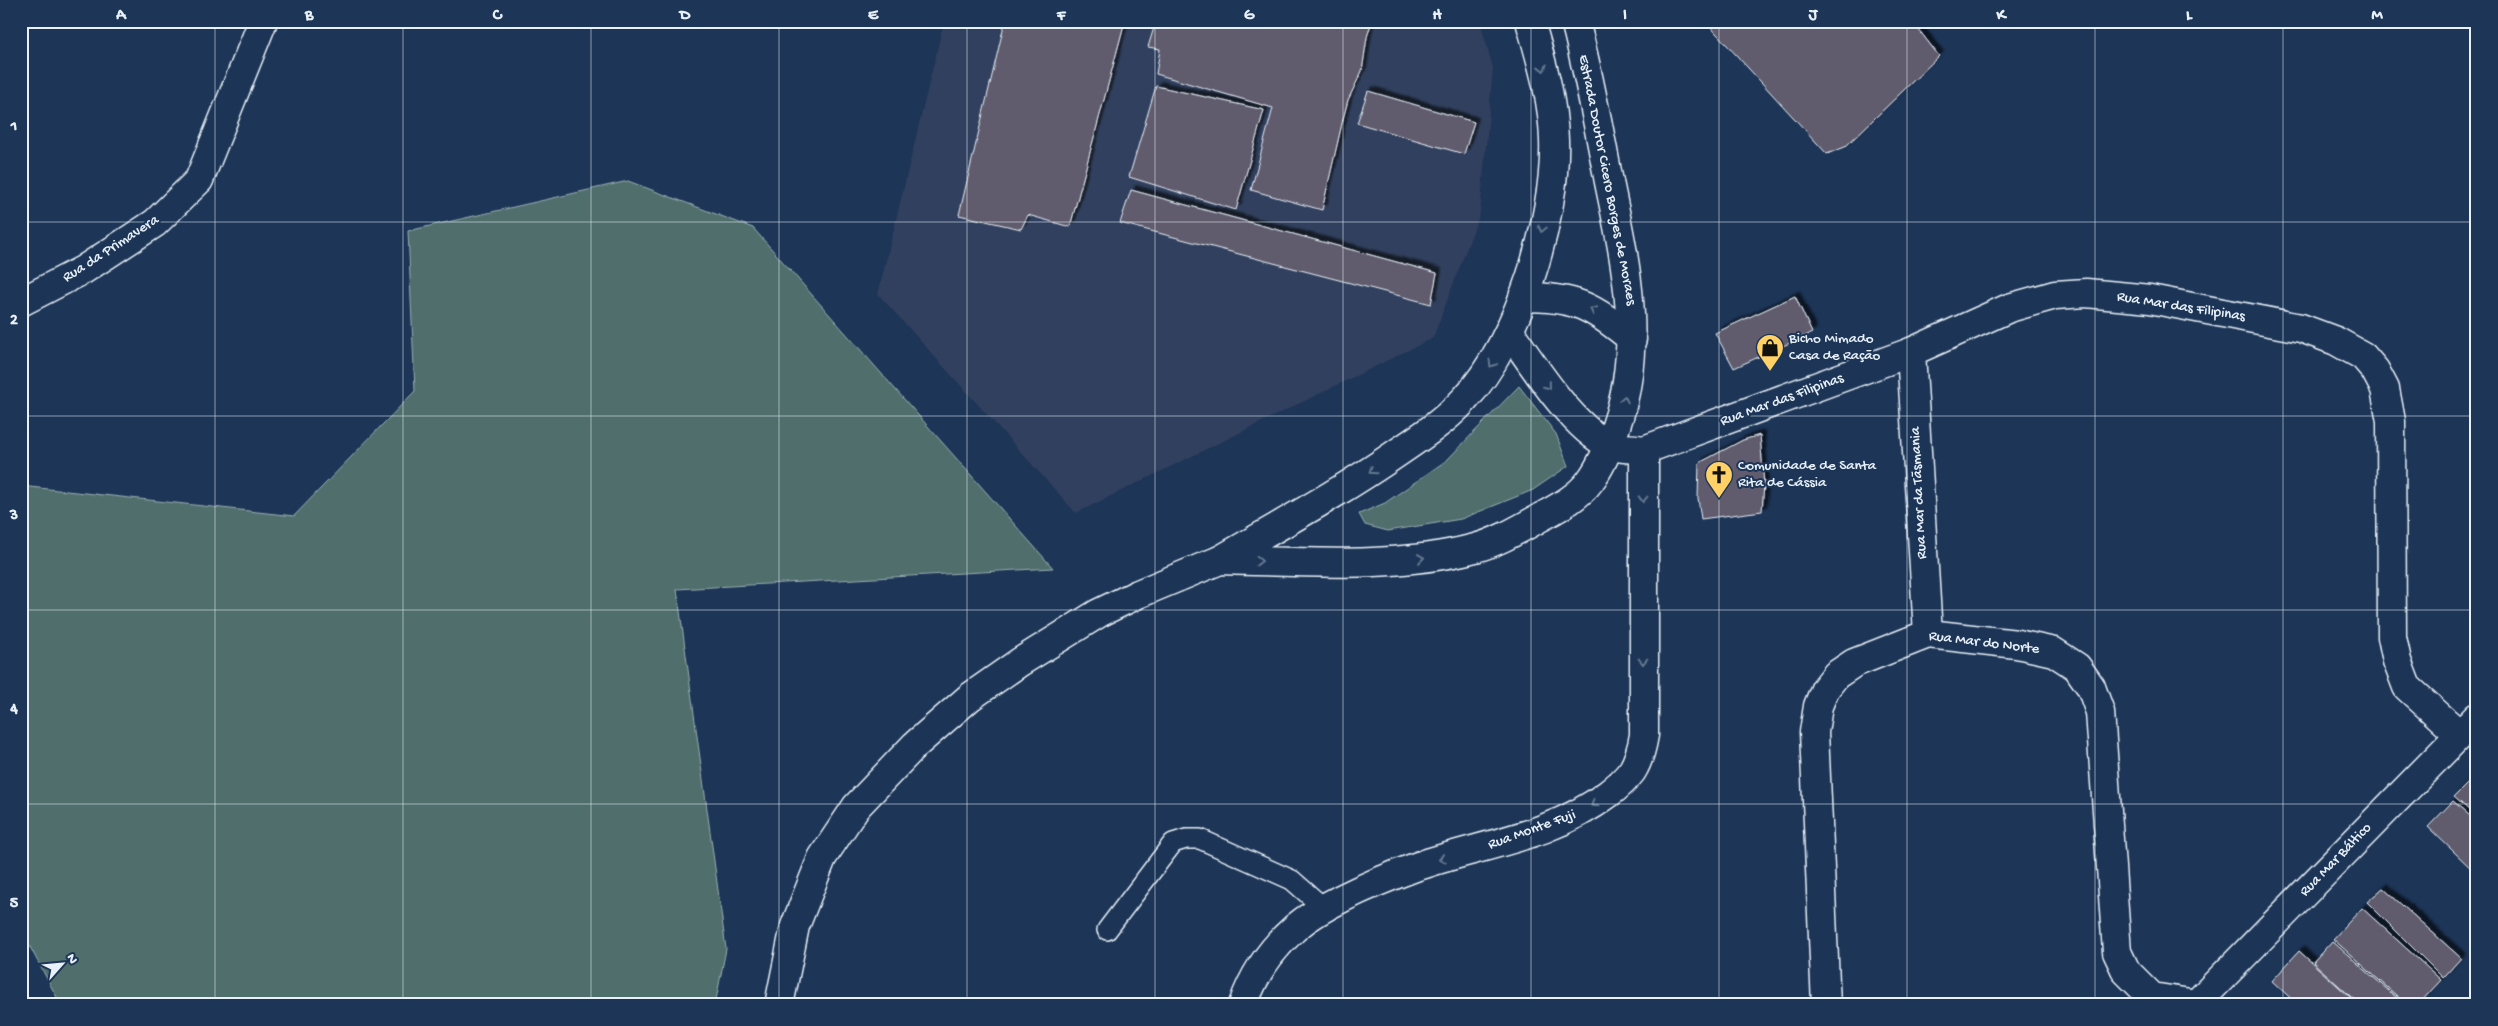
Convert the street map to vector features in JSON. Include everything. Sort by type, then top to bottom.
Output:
[{"type":"street","name":"Rua da Primavera","points":[[21,302],[83,270],[155,224],[199,180],[263,21]]},
{"type":"street","name":"Estrada Doutor Cicero Borges de Moraes","points":[[780,1005],[795,926],[822,858],[856,807],[915,745],[970,697],[1020,662],[1084,622],[1138,594],[1220,560],[1361,478],[1423,435],[1465,399],[1490,368],[1510,332],[1523,297],[1551,191],[1554,140],[1549,93],[1530,21]]},
{"type":"street","name":"Estrada Doutor Cicero Borges de Moraes","points":[[1220,560],[1329,562],[1418,559],[1476,548],[1515,532],[1568,501],[1590,482],[1610,446],[1625,395],[1632,339],[1632,306],[1625,260],[1587,68],[1575,21]]},
{"type":"street","name":"Rua Mar das Filipinas","points":[[1610,446],[1644,450],[1911,352],[2009,308],[2055,295],[2086,292],[2150,299],[2301,328],[2336,341],[2363,356],[2375,370],[2385,389],[2391,421],[2392,637],[2397,661],[2407,687],[2468,725]]},
{"type":"street","name":"Estrada Doutor Cicero Borges de Moraes","points":[[1523,297],[1554,297],[1596,310],[1632,339]]},
{"type":"street","points":[[1510,332],[1546,384],[1564,406],[1588,430],[1610,446]]},
{"type":"street","name":"Rua Mar da Tãsmania","points":[[1911,352],[1928,634]]},
{"type":"street","name":"Rua Monte Fuji","points":[[1244,1005],[1251,982],[1273,952],[1296,927],[1325,909],[1357,892],[1418,866],[1528,835],[1562,822],[1600,800],[1632,771],[1640,754],[1644,735],[1644,450]]},
{"type":"street","name":"Rua Mar do Norte","points":[[1826,1005],[1814,732],[1818,706],[1825,689],[1836,675],[1854,663],[1928,634],[2017,644],[2054,652],[2077,667],[2091,687],[2100,712],[2117,952],[2126,971],[2152,997],[2196,1004]]},
{"type":"street","name":"Rua Mar Báltico","points":[[2196,1004],[2468,725]]},
{"type":"lane","points":[[1108,930],[1173,843],[1186,839],[1200,839],[1292,880],[1325,909]]},
{"type":"shaded area","points":[[944,21],[1480,21],[1493,68],[1480,213],[1433,338],[1076,513],[878,294]]},
{"type":"green space","points":[[628,181],[753,228],[1053,568],[677,589],[726,949],[715,1005],[61,1005],[21,930],[21,486],[294,516],[415,391],[408,231]]},
{"type":"green space","points":[[1519,386],[1556,434],[1568,466],[1533,490],[1461,519],[1388,531],[1365,525],[1359,514],[1385,503],[1447,460]]},
{"type":"building","points":[[1005,21],[1125,21],[1070,227],[1028,215],[1021,229],[959,215]]},
{"type":"building","points":[[1156,21],[1372,21],[1367,37],[1362,71],[1348,100],[1322,210],[1251,190],[1273,108],[1156,74],[1160,49],[1148,47]]},
{"type":"building","points":[[1705,21],[1912,21],[1939,56],[1845,147],[1827,154]]},
{"type":"building","points":[[1156,86],[1264,110],[1236,210],[1129,177]]},
{"type":"building","points":[[1368,91],[1474,122],[1464,154],[1357,123]]},
{"type":"building","points":[[1131,190],[1437,273],[1431,304],[1120,223]]},
{"type":"building","points":[[1795,296],[1812,333],[1734,368],[1715,333]]},
{"type":"building","points":[[1760,435],[1764,484],[1762,511],[1701,519],[1698,498],[1699,463],[1743,440]]},
{"type":"building","points":[[2477,776],[2477,817],[2454,797]]},
{"type":"building","points":[[2453,801],[2477,822],[2477,874],[2428,827]]},
{"type":"building","points":[[2383,888],[2461,958],[2443,978],[2367,902]]},
{"type":"building","points":[[2362,908],[2441,980],[2418,1005],[2407,1005],[2333,939]]},
{"type":"building","points":[[2332,941],[2405,1005],[2360,1005],[2313,962]]},
{"type":"building","points":[[2299,951],[2359,1005],[2298,1005],[2272,981]]},
{"type":"place","name":"Bicho Mimado Casa de Ração","points":[[1770,372]]},
{"type":"place","name":"Comunidade de Santa Rita de Cássia","points":[[1719,499]]}]
